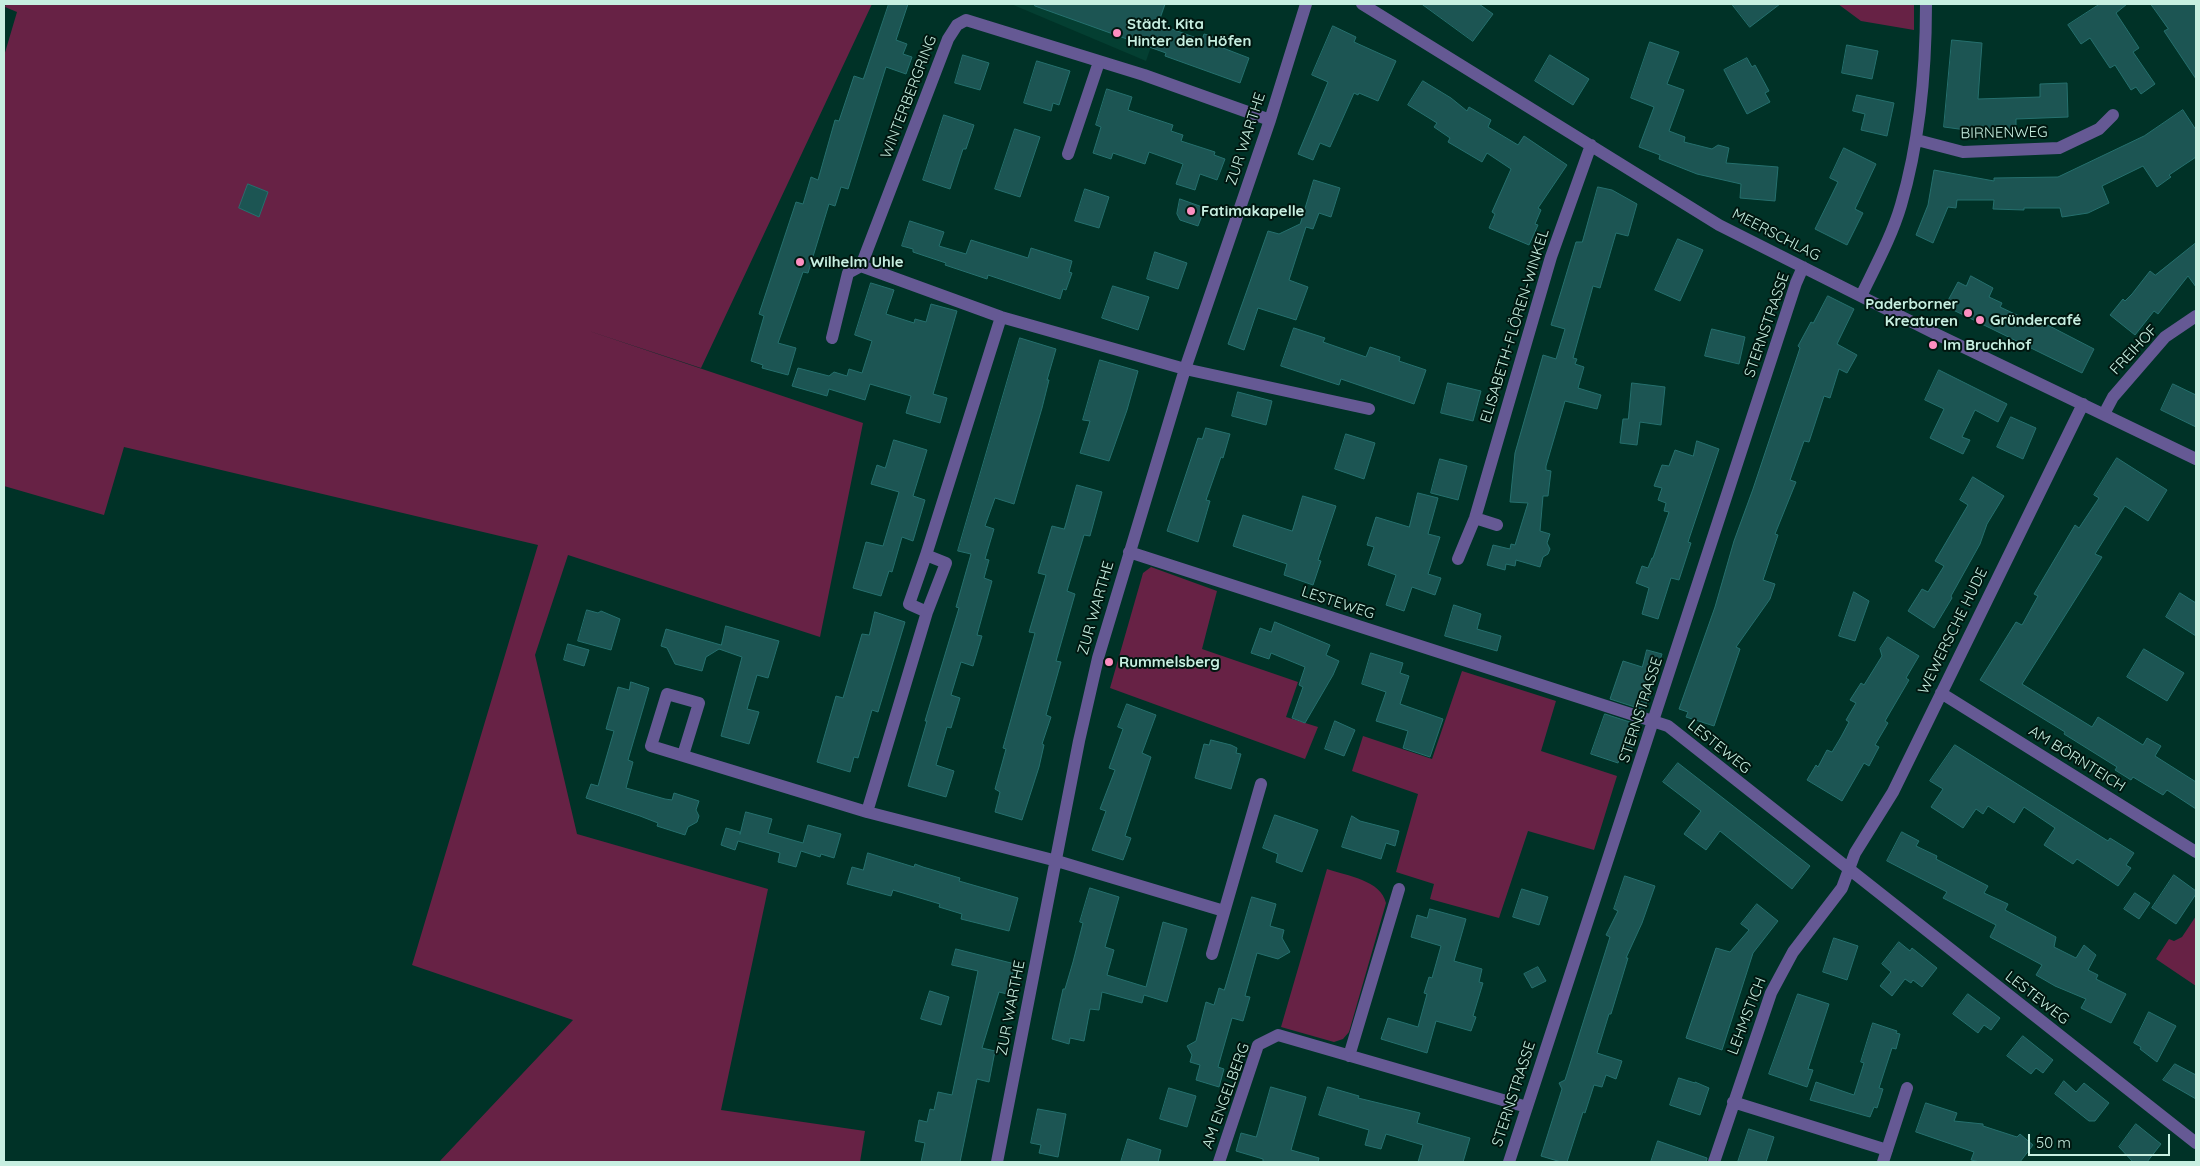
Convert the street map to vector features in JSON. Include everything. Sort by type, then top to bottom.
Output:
[{"type":"street","name":"ZUR WARTHE","points":[[997,1162],[1079,741],[1098,658],[1128,552],[1185,369],[1270,120],[1306,4]]},
{"type":"street","name":"MEERSCHLAG","points":[[1362,4],[1592,145],[1713,222],[2196,459]]},
{"type":"street","points":[[1861,296],[1900,206],[1917,140],[1926,41],[1926,4]]},
{"type":"street","name":"WINTERBERGRING","points":[[832,338],[848,272],[861,266],[948,39],[957,25],[966,20],[1144,75],[1270,120]]},
{"type":"street","points":[[1068,154],[1099,62]]},
{"type":"street","name":"BIRNENWEG","points":[[1917,140],[1963,152],[2059,148],[2099,129],[2113,115]]},
{"type":"street","name":"ELISABETH-FLÖREN-WINKEL","points":[[1458,559],[1475,518],[1551,257],[1592,145]]},
{"type":"street","points":[[861,266],[1001,317],[1185,369],[1369,409]]},
{"type":"street","name":"STERNSTRASSE","points":[[1509,1162],[1655,721],[1796,283],[1804,267]]},
{"type":"street","name":"FREIHOF","points":[[2104,414],[2113,397],[2165,337],[2196,316]]},
{"type":"street","points":[[927,612],[909,604],[1001,317]]},
{"type":"street","name":"WEWERSCHE HUDE","points":[[1847,870],[1854,853],[1893,792],[2083,404]]},
{"type":"street","points":[[1475,518],[1497,525]]},
{"type":"street","name":"LESTEWEG","points":[[1128,552],[1668,726],[1847,870],[2196,1143]]},
{"type":"street","points":[[867,812],[927,612],[946,563],[926,555]]},
{"type":"street","name":"AM BÖRNTEICH","points":[[1941,693],[2196,852]]},
{"type":"street","points":[[683,756],[699,703],[667,694],[652,746],[683,756],[867,812],[1057,861],[1224,911]]},
{"type":"street","points":[[1212,954],[1261,784]]},
{"type":"street","name":"LEHMSTICH","points":[[1714,1162],[1771,993],[1793,952],[1842,888],[1847,870]]},
{"type":"street","points":[[1350,1056],[1399,889]]},
{"type":"street","name":"AM ENGELBERG","points":[[1219,1162],[1258,1045],[1278,1035],[1527,1108]]},
{"type":"street","points":[[1883,1162],[1906,1088]]},
{"type":"street","points":[[1733,1102],[1887,1150]]},
{"type":"shaded area","points":[[6,4],[872,4],[701,368],[586,330],[863,423],[820,637],[568,555],[535,655],[577,834],[768,889],[721,1110],[865,1131],[860,1162],[439,1162],[573,1020],[412,965],[538,545],[124,447],[104,515],[4,486],[4,56],[17,12],[5,7]]},
{"type":"shaded area","name":"Städt. Kita Hinter den Höfen","points":[[1011,4],[1166,4],[1146,61]]},
{"type":"shaded area","points":[[1838,4],[1914,4],[1914,30],[1861,21]]},
{"type":"shaded area","points":[[1151,567],[1217,591],[1202,649],[1298,682],[1286,717],[1318,727],[1305,759],[1110,688],[1143,573]]},
{"type":"shaded area","points":[[1462,671],[1556,701],[1541,751],[1617,776],[1594,850],[1528,831],[1499,918],[1430,899],[1434,884],[1396,872],[1418,794],[1352,771],[1363,736],[1432,759]]},
{"type":"shaded area","points":[[1327,869],[1370,884],[1383,895],[1386,903],[1349,1032],[1343,1039],[1334,1042],[1281,1027]]},
{"type":"shaded area","points":[[2196,916],[2196,986],[2156,959],[2169,939],[2174,941],[2182,937]]},
{"type":"building","points":[[889,4],[908,4],[896,40],[907,44],[903,54],[912,57],[906,74],[886,67],[848,189],[841,187],[835,206],[829,204],[808,273],[803,272],[778,343],[796,348],[788,375],[762,368],[763,365],[751,361],[764,316],[759,314],[796,202],[803,204],[811,177],[818,180],[835,120],[839,121],[854,76],[863,79]]},
{"type":"building","points":[[1035,4],[1165,4],[1158,24],[1202,40],[1204,34],[1226,40],[1223,48],[1249,58],[1240,83],[1165,56],[1166,53],[1035,6]]},
{"type":"building","points":[[1422,4],[1479,4],[1493,14],[1473,41]]},
{"type":"building","points":[[1732,4],[1780,4],[1750,27]]},
{"type":"building","points":[[2100,4],[2127,4],[2116,13],[2139,48],[2133,52],[2155,84],[2141,94],[2136,87],[2131,90],[2115,65],[2110,68],[2090,38],[2081,44],[2068,25]]},
{"type":"building","points":[[2151,4],[2196,4],[2196,79],[2164,31],[2168,29]]},
{"type":"building","points":[[1333,26],[1356,37],[1354,42],[1396,61],[1378,101],[1359,93],[1358,95],[1354,93],[1330,147],[1320,143],[1313,160],[1298,154],[1328,82],[1312,75]]},
{"type":"building","points":[[1952,40],[1982,43],[1978,99],[2040,97],[2040,84],[2067,83],[2068,117],[2016,119],[2016,130],[1981,132],[1944,127]]},
{"type":"building","points":[[1650,42],[1679,52],[1667,84],[1684,90],[1669,131],[1685,137],[1684,142],[1712,149],[1718,145],[1729,148],[1726,163],[1778,167],[1775,201],[1740,198],[1741,184],[1697,174],[1659,159],[1660,155],[1639,147],[1654,107],[1631,98]]},
{"type":"building","points":[[1847,45],[1878,51],[1872,79],[1842,73]]},
{"type":"building","points":[[963,55],[989,63],[980,90],[955,83]]},
{"type":"building","points":[[1550,55],[1589,79],[1573,105],[1535,81]]},
{"type":"building","points":[[1747,58],[1752,67],[1755,65],[1769,91],[1765,93],[1770,102],[1747,114],[1724,70]]},
{"type":"building","points":[[1037,61],[1070,71],[1059,105],[1053,103],[1051,111],[1024,103]]},
{"type":"building","points":[[1423,81],[1451,98],[1467,111],[1469,107],[1491,120],[1488,127],[1518,145],[1524,136],[1567,165],[1538,208],[1541,210],[1535,224],[1538,225],[1529,245],[1489,228],[1495,214],[1492,212],[1511,169],[1487,153],[1482,162],[1448,142],[1450,138],[1434,127],[1437,123],[1408,105]]},
{"type":"building","points":[[1107,89],[1132,97],[1128,110],[1173,125],[1171,131],[1183,135],[1181,141],[1215,152],[1214,155],[1225,159],[1217,180],[1200,174],[1195,190],[1176,184],[1183,164],[1149,152],[1145,164],[1113,153],[1111,159],[1093,153],[1101,127],[1096,125]]},
{"type":"building","points":[[1857,95],[1894,103],[1887,136],[1861,130],[1865,114],[1853,111]]},
{"type":"building","points":[[2183,110],[2196,130],[2196,157],[2169,175],[2171,177],[2157,187],[2143,166],[2102,186],[2109,203],[2088,213],[2062,217],[2060,208],[1993,209],[1994,200],[1957,200],[1956,208],[1948,207],[1933,243],[1916,235],[1928,205],[1934,170],[1994,181],[1994,178],[2058,177],[2144,136]]},
{"type":"building","points":[[944,115],[974,125],[966,149],[963,149],[950,189],[923,180]]},
{"type":"building","points":[[1015,129],[1040,137],[1020,197],[995,189]]},
{"type":"building","points":[[1844,148],[1876,164],[1855,209],[1863,213],[1847,245],[1815,229],[1838,182],[1830,178]]},
{"type":"building","points":[[1314,180],[1340,188],[1331,217],[1319,213],[1313,229],[1306,227],[1289,280],[1308,287],[1296,320],[1258,308],[1244,350],[1228,344],[1268,231],[1279,234],[1300,224]]},
{"type":"building","points":[[248,184],[268,192],[259,217],[239,208]]},
{"type":"building","points":[[1598,187],[1612,190],[1637,204],[1628,236],[1616,233],[1600,288],[1593,286],[1573,358],[1577,359],[1575,364],[1584,367],[1578,388],[1601,395],[1597,409],[1565,401],[1546,466],[1546,470],[1551,471],[1548,496],[1543,496],[1540,531],[1550,534],[1547,543],[1550,549],[1548,554],[1543,557],[1540,567],[1516,560],[1515,566],[1506,564],[1505,570],[1487,565],[1493,545],[1510,549],[1511,544],[1515,545],[1528,503],[1510,502],[1515,453],[1543,355],[1556,359],[1565,329],[1551,325],[1576,242],[1582,242]]},
{"type":"building","points":[[1085,189],[1109,197],[1099,228],[1075,221]]},
{"type":"building","name":"Fatimakapelle","points":[[1180,199],[1205,208],[1198,226],[1180,220],[1177,214]]},
{"type":"building","points":[[910,221],[944,232],[939,246],[966,254],[971,240],[1028,258],[1031,248],[1072,261],[1069,272],[1072,273],[1066,290],[1063,289],[1060,299],[988,275],[987,279],[913,252],[913,249],[902,246]]},
{"type":"building","points":[[1678,239],[1703,250],[1680,301],[1655,290]]},
{"type":"building","points":[[2196,243],[2196,287],[2188,276],[2158,314],[2154,311],[2135,335],[2110,315],[2123,299],[2125,301],[2132,294],[2150,271],[2155,275]]},
{"type":"building","points":[[1155,252],[1187,263],[1178,289],[1147,279]]},
{"type":"building","points":[[1971,276],[1993,288],[1989,297],[2002,303],[2000,307],[2034,323],[2036,319],[2094,349],[2082,373],[1945,306],[1958,282],[1966,286]]},
{"type":"building","points":[[871,283],[894,290],[886,314],[914,323],[915,319],[926,322],[931,304],[957,311],[933,394],[947,398],[940,423],[906,413],[911,396],[870,384],[865,400],[829,389],[827,396],[792,386],[798,368],[829,376],[834,372],[847,376],[849,369],[862,373],[872,341],[855,335]]},
{"type":"building","points":[[1113,286],[1149,297],[1138,330],[1102,318]]},
{"type":"building","points":[[1828,296],[1854,309],[1837,344],[1857,355],[1847,373],[1839,369],[1830,398],[1824,396],[1809,442],[1804,441],[1790,480],[1796,482],[1775,534],[1778,535],[1763,580],[1775,584],[1770,599],[1736,647],[1740,649],[1714,726],[1686,717],[1688,712],[1679,709],[1715,607],[1734,541],[1800,348],[1798,346]]},
{"type":"building","points":[[1294,328],[1325,338],[1323,342],[1366,357],[1370,347],[1400,357],[1399,361],[1426,370],[1414,404],[1341,379],[1339,385],[1281,366]]},
{"type":"building","points":[[1712,329],[1745,337],[1739,364],[1705,356]]},
{"type":"building","points":[[1020,338],[1056,349],[1047,380],[1049,380],[1042,408],[1014,504],[995,498],[985,526],[994,529],[985,559],[989,560],[984,578],[992,581],[977,635],[982,636],[973,666],[961,662],[951,695],[960,698],[951,728],[947,727],[936,765],[954,771],[946,797],[908,786],[927,721],[925,721],[959,608],[956,607],[971,554],[958,551]]},
{"type":"building","points":[[1100,360],[1138,371],[1109,461],[1080,453],[1090,421],[1083,420]]},
{"type":"building","points":[[1939,370],[2007,404],[1998,422],[1975,410],[1962,437],[1970,440],[1963,454],[1930,438],[1944,409],[1925,400]]},
{"type":"building","points":[[1448,383],[1481,391],[1473,421],[1441,413]]},
{"type":"building","points":[[1632,383],[1665,387],[1661,425],[1640,422],[1637,445],[1620,443],[1623,419],[1628,419]]},
{"type":"building","points":[[2173,384],[2196,395],[2196,427],[2161,410]]},
{"type":"building","points":[[1238,392],[1272,401],[1266,425],[1232,416]]},
{"type":"building","points":[[2011,417],[2036,428],[2023,459],[1997,447]]},
{"type":"building","points":[[1206,428],[1230,434],[1223,458],[1221,457],[1206,500],[1210,501],[1198,542],[1167,531],[1198,438],[1202,439]]},
{"type":"building","points":[[1346,434],[1375,443],[1364,479],[1335,469]]},
{"type":"building","points":[[894,440],[927,450],[913,496],[925,500],[913,541],[902,537],[892,572],[889,571],[881,596],[853,588],[866,542],[883,546],[899,492],[871,484],[877,465],[885,468]]},
{"type":"building","points":[[1697,441],[1719,449],[1688,542],[1691,543],[1679,580],[1671,578],[1658,619],[1642,614],[1649,588],[1636,583],[1642,566],[1648,568],[1653,558],[1669,512],[1664,511],[1666,503],[1658,500],[1662,488],[1654,486],[1662,465],[1669,466],[1675,450],[1693,456]]},
{"type":"building","points":[[2117,458],[2167,490],[2148,521],[2125,506],[2095,554],[2102,557],[2022,684],[2092,727],[2098,717],[2143,745],[2147,738],[2161,746],[2155,756],[2196,782],[2196,809],[2167,790],[2163,795],[2133,777],[2131,780],[2115,770],[2117,767],[2064,734],[2065,732],[1980,680],[2016,622],[2022,625],[2038,596],[2034,594],[2075,525],[2079,528],[2099,498],[2094,495]]},
{"type":"building","points":[[1440,459],[1467,466],[1458,500],[1431,493]]},
{"type":"building","points":[[1973,477],[2004,496],[1987,524],[1980,544],[1934,628],[1908,611],[1922,589],[1928,592],[1944,566],[1935,561],[1968,505],[1960,500]]},
{"type":"building","points":[[1077,485],[1102,492],[1090,536],[1084,535],[1067,591],[1075,594],[1056,661],[1061,662],[1046,715],[1051,717],[1042,744],[1044,745],[1039,767],[1022,820],[995,812],[1000,792],[995,789],[1006,749],[1003,748],[1035,633],[1029,632],[1046,575],[1038,573],[1052,526],[1064,529]]},
{"type":"building","points":[[1418,493],[1438,498],[1428,534],[1440,537],[1428,574],[1441,578],[1435,595],[1412,587],[1404,611],[1386,605],[1396,575],[1368,565],[1374,547],[1367,545],[1376,517],[1409,527]]},
{"type":"building","points":[[1303,496],[1336,506],[1318,560],[1321,561],[1313,585],[1284,575],[1287,564],[1233,546],[1243,515],[1292,531]]},
{"type":"building","points":[[1854,592],[1869,601],[1855,641],[1839,636]]},
{"type":"building","points":[[2180,593],[2196,603],[2196,636],[2166,617]]},
{"type":"building","points":[[1454,605],[1481,614],[1477,629],[1501,636],[1497,651],[1445,636]]},
{"type":"building","points":[[587,610],[598,613],[601,611],[620,619],[611,650],[578,641]]},
{"type":"building","points":[[875,612],[905,622],[878,712],[872,710],[858,758],[854,757],[850,772],[817,762],[836,696],[843,698],[862,634],[869,635]]},
{"type":"building","points":[[1275,622],[1330,645],[1326,655],[1339,661],[1305,723],[1292,718],[1303,687],[1299,685],[1305,667],[1271,653],[1269,659],[1251,653],[1260,628],[1271,632]]},
{"type":"building","points":[[726,626],[779,641],[768,678],[757,675],[747,709],[759,712],[749,744],[721,736],[742,657],[719,649],[706,657],[702,671],[675,664],[667,648],[661,646],[666,629],[721,645]]},
{"type":"building","points":[[1888,637],[1919,656],[1906,678],[1909,680],[1885,721],[1888,723],[1875,745],[1879,747],[1869,766],[1864,763],[1842,801],[1807,780],[1816,765],[1818,767],[1827,750],[1832,752],[1841,737],[1849,722],[1846,720],[1856,703],[1850,700],[1861,683],[1864,685],[1882,656],[1880,649]]},
{"type":"building","points":[[568,644],[589,650],[584,666],[564,660]]},
{"type":"building","points":[[2144,649],[2184,673],[2167,701],[2127,677]]},
{"type":"building","points":[[1647,650],[1662,654],[1644,710],[1610,699],[1623,661],[1642,667]]},
{"type":"building","points":[[1371,653],[1403,663],[1400,673],[1409,676],[1400,704],[1443,719],[1430,757],[1403,748],[1408,731],[1376,721],[1386,692],[1362,684]]},
{"type":"building","points":[[631,682],[649,688],[628,760],[633,762],[626,788],[665,799],[672,800],[674,793],[699,801],[696,810],[699,816],[697,822],[688,827],[685,835],[657,826],[658,823],[640,816],[586,798],[591,784],[598,786],[614,731],[606,729],[618,687],[629,690]]},
{"type":"building","points":[[1127,704],[1156,715],[1142,753],[1151,757],[1125,836],[1131,838],[1123,860],[1092,850],[1106,811],[1100,809],[1115,770],[1109,768],[1123,729],[1118,727]]},
{"type":"building","points":[[1605,714],[1639,725],[1631,751],[1623,748],[1618,763],[1591,754]]},
{"type":"building","points":[[1335,721],[1355,730],[1344,756],[1325,749]]},
{"type":"building","points":[[1211,740],[1231,745],[1237,748],[1236,753],[1241,754],[1231,789],[1195,778],[1204,744],[1209,745]]},
{"type":"building","points":[[1955,745],[2108,841],[2110,838],[2134,853],[2126,865],[2131,868],[2118,886],[2077,859],[2073,864],[2044,845],[2055,828],[2024,807],[2014,823],[1988,806],[1983,814],[1976,809],[1963,828],[1931,807],[1943,789],[1930,781]]},
{"type":"building","points":[[1678,763],[1810,866],[1792,889],[1720,831],[1706,850],[1684,834],[1701,811],[1663,782]]},
{"type":"building","points":[[746,812],[772,819],[768,833],[803,843],[808,825],[841,834],[834,858],[821,854],[820,857],[801,851],[796,867],[778,862],[780,853],[738,841],[735,850],[721,845],[726,828],[740,832],[740,834]]},
{"type":"building","points":[[1275,815],[1318,830],[1302,872],[1276,862],[1278,854],[1263,848]]},
{"type":"building","points":[[1352,816],[1360,821],[1399,831],[1395,846],[1386,843],[1381,859],[1342,847]]},
{"type":"building","points":[[1902,832],[1919,841],[1916,846],[1937,856],[1936,859],[1988,886],[1984,893],[2008,904],[2005,910],[2056,937],[2054,947],[2076,958],[2084,945],[2096,955],[2088,970],[2098,975],[2096,979],[2126,994],[2111,1023],[2081,1008],[2086,999],[2055,986],[2036,975],[2042,965],[1990,937],[1996,925],[1943,898],[1947,892],[1887,861]]},
{"type":"building","points":[[868,853],[914,867],[915,864],[960,878],[959,881],[1018,898],[1009,931],[961,919],[962,914],[939,907],[940,904],[893,890],[891,896],[847,884],[852,867],[863,870]]},
{"type":"building","points":[[2174,875],[2196,891],[2196,894],[2176,924],[2152,908]]},
{"type":"building","points":[[1625,876],[1655,886],[1642,923],[1626,958],[1628,958],[1611,1014],[1609,1014],[1597,1053],[1622,1061],[1616,1079],[1606,1075],[1602,1087],[1594,1085],[1567,1162],[1561,1162],[1541,1156],[1562,1089],[1559,1083],[1565,1080],[1610,937],[1606,935],[1618,911],[1614,909]]},
{"type":"building","points":[[1090,888],[1119,897],[1105,947],[1114,950],[1107,975],[1146,987],[1163,922],[1187,929],[1167,1002],[1144,995],[1142,1003],[1102,992],[1099,1010],[1090,1009],[1084,1041],[1070,1038],[1069,1044],[1052,1039],[1063,989],[1065,989],[1083,923],[1080,922]]},
{"type":"building","points":[[1522,889],[1548,897],[1539,925],[1513,917]]},
{"type":"building","points":[[2135,893],[2150,903],[2139,919],[2124,909]]},
{"type":"building","points":[[1252,897],[1276,904],[1270,926],[1284,930],[1282,938],[1290,952],[1278,959],[1257,953],[1245,996],[1250,997],[1243,1021],[1232,1018],[1218,1067],[1224,1069],[1219,1087],[1196,1080],[1200,1065],[1190,1062],[1192,1055],[1187,1046],[1196,1041],[1206,1002],[1214,1005],[1219,988],[1224,990]]},
{"type":"building","points":[[1757,904],[1778,921],[1753,953],[1722,1050],[1686,1038],[1716,948],[1730,952],[1749,930],[1741,924]]},
{"type":"building","points":[[1430,909],[1466,919],[1454,961],[1482,969],[1479,982],[1483,983],[1473,1016],[1476,1017],[1471,1031],[1436,1021],[1427,1053],[1381,1039],[1388,1018],[1418,1027],[1427,994],[1424,993],[1429,977],[1432,978],[1441,946],[1411,937],[1417,915],[1427,918]]},
{"type":"building","points":[[1834,938],[1858,946],[1847,980],[1823,972]]},
{"type":"building","points":[[1899,942],[1910,951],[1912,948],[1937,968],[1922,987],[1913,980],[1911,983],[1905,979],[1892,996],[1880,986],[1891,972],[1882,964]]},
{"type":"building","points":[[956,949],[1015,964],[1007,994],[999,992],[982,1048],[995,1051],[989,1082],[977,1079],[960,1162],[921,1162],[925,1143],[915,1141],[919,1120],[927,1122],[930,1109],[934,1110],[938,1092],[952,1095],[978,971],[952,965]]},
{"type":"building","points":[[1538,967],[1546,981],[1532,988],[1524,974]]},
{"type":"building","points":[[930,991],[949,997],[941,1025],[921,1019]]},
{"type":"building","points":[[1798,994],[1829,1004],[1808,1069],[1813,1070],[1807,1087],[1769,1074]]},
{"type":"building","points":[[1968,994],[2000,1018],[1991,1030],[1984,1025],[1978,1033],[1953,1014]]},
{"type":"building","points":[[2149,1012],[2176,1026],[2157,1062],[2134,1043]]},
{"type":"building","points":[[1873,1023],[1897,1031],[1896,1033],[1900,1034],[1896,1049],[1892,1048],[1879,1088],[1883,1089],[1877,1108],[1874,1107],[1870,1117],[1810,1100],[1816,1082],[1854,1095],[1864,1063],[1861,1062]]},
{"type":"building","points":[[2023,1036],[2053,1060],[2043,1073],[2036,1068],[2031,1074],[2007,1056]]},
{"type":"building","points":[[2175,1064],[2196,1075],[2196,1099],[2163,1080]]},
{"type":"building","points":[[1679,1078],[1709,1088],[1700,1115],[1670,1105]]},
{"type":"building","points":[[2064,1081],[2076,1092],[2084,1083],[2109,1103],[2095,1121],[2089,1121],[2055,1094]]},
{"type":"building","points":[[1271,1087],[1306,1097],[1291,1150],[1319,1158],[1318,1162],[1263,1162],[1263,1159],[1236,1151],[1241,1133],[1256,1137]]},
{"type":"building","points":[[1328,1087],[1359,1096],[1358,1098],[1420,1113],[1417,1123],[1470,1138],[1463,1162],[1418,1162],[1423,1145],[1386,1134],[1381,1149],[1365,1145],[1369,1130],[1319,1115]]},
{"type":"building","points":[[1169,1088],[1196,1096],[1187,1127],[1160,1119]]},
{"type":"building","points":[[1926,1103],[1957,1113],[1954,1121],[1983,1124],[1983,1126],[2017,1137],[2020,1134],[2033,1145],[2020,1162],[1980,1162],[1971,1160],[1974,1152],[1916,1132]]},
{"type":"building","points":[[1038,1109],[1066,1114],[1058,1157],[1039,1153],[1041,1145],[1031,1143]]},
{"type":"building","points":[[2136,1124],[2161,1144],[2147,1162],[2133,1162],[2119,1147]]},
{"type":"building","points":[[1749,1129],[1774,1137],[1766,1162],[1738,1162]]},
{"type":"building","points":[[1128,1139],[1161,1150],[1158,1162],[1121,1162]]},
{"type":"building","points":[[1658,1141],[1707,1158],[1706,1162],[1651,1162]]},
{"type":"place","name":"Städt. Kita Hinter den Höfen","points":[[1117,33]]},
{"type":"place","name":"Fatimakapelle","points":[[1191,211]]},
{"type":"place","name":"Wilhelm Uhle","points":[[800,262]]},
{"type":"place","name":"Paderborner Kreaturen","points":[[1968,313]]},
{"type":"place","name":"Gründercafé","points":[[1980,320]]},
{"type":"place","name":"Im Bruchhof","points":[[1933,345]]},
{"type":"place","name":"Rummelsberg","points":[[1109,662]]}]
